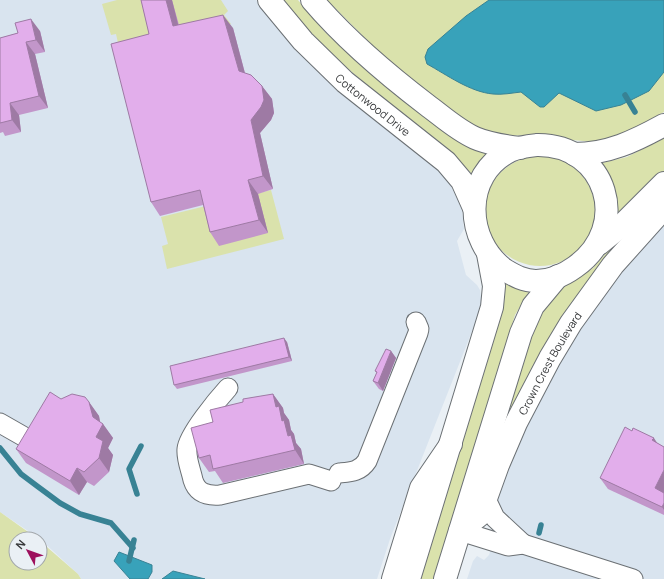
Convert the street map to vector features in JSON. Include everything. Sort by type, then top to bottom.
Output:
[{"type":"main road","name":"Cottonwood Drive","points":[[270,0],[303,41],[344,82],[446,162],[462,181],[474,208]]},
{"type":"main road","points":[[312,0],[338,29],[366,56],[454,126],[471,136],[489,143],[520,148]]},
{"type":"main road","points":[[574,154],[609,150],[628,144],[664,125]]},
{"type":"main road","points":[[409,579],[492,307],[494,286],[488,254],[478,233],[474,208],[477,191],[487,171],[498,159],[520,148],[537,145],[552,145],[574,154],[594,171],[605,193],[607,218],[598,244]]},
{"type":"main road","points":[[488,254],[504,268],[522,279],[541,281],[558,276],[579,265],[598,244],[621,226],[664,183]]},
{"type":"main road","name":"Crown Crest Boulevard","points":[[460,531],[480,515],[511,433],[554,349],[591,294],[629,246],[664,208]]},
{"type":"main road","points":[[445,579],[521,333],[533,306],[558,276]]},
{"type":"main road","points":[[393,579],[421,488],[451,444]]},
{"type":"street","points":[[228,388],[207,414],[188,446],[187,456],[194,483],[201,492],[207,495],[220,495],[309,474],[335,477],[354,472],[367,461],[418,332],[419,328],[416,322]]},
{"type":"street","points":[[0,423],[28,439]]},
{"type":"street","points":[[486,499],[495,518],[523,544],[633,579]]},
{"type":"street","points":[[460,531],[508,546],[523,544]]},
{"type":"shaded area","points":[[0,0],[256,0],[292,46],[330,83],[369,116],[439,170],[449,182],[462,209],[464,229],[457,241],[466,275],[477,285],[480,290],[482,306],[390,539],[377,579],[81,579],[78,574],[48,546],[48,531],[28,531],[0,512]]},
{"type":"shaded area","points":[[664,216],[664,579],[467,579],[473,561],[477,556],[484,560],[489,555],[502,514],[496,501],[500,479],[568,340]]},
{"type":"green space","points":[[117,0],[221,0],[228,11],[224,15],[231,24],[120,52],[116,34],[111,35],[102,4]]},
{"type":"green space","points":[[283,0],[298,0],[325,32],[369,73],[463,144],[486,154],[472,174],[446,147],[382,98],[346,67],[311,33]]},
{"type":"green space","points":[[327,0],[664,0],[664,112],[620,136],[594,142],[572,140],[551,134],[508,136],[491,133],[469,123],[384,57]]},
{"type":"green space","points":[[664,138],[664,172],[618,218],[614,186],[602,163],[627,157]]},
{"type":"green space","points":[[540,156],[561,160],[571,165],[579,172],[586,180],[591,190],[595,211],[591,232],[586,242],[579,250],[571,257],[561,262],[540,266],[519,262],[509,257],[501,250],[494,242],[489,232],[485,211],[489,190],[494,180],[501,172],[509,165],[519,160]]},
{"type":"green space","points":[[271,190],[284,239],[167,269],[162,246],[168,244],[161,217]]},
{"type":"green space","points":[[628,228],[498,445],[533,331],[543,309],[565,286],[593,268]]},
{"type":"green space","points":[[505,282],[530,290],[515,315],[434,579],[420,579],[498,324],[504,303]]},
{"type":"green space","points":[[0,512],[27,531],[8,531],[8,571],[48,571],[48,548],[78,574],[81,579],[0,579]]},
{"type":"water","points":[[489,0],[664,0],[664,72],[649,91],[621,105],[596,111],[559,93],[544,107],[540,107],[521,92],[500,94],[484,93],[467,87],[427,64],[425,57],[428,49],[466,16]]},
{"type":"water","points":[[119,552],[152,565],[152,572],[148,579],[130,579],[114,561]]},
{"type":"water","points":[[173,571],[205,579],[162,579]]},
{"type":"building","points":[[141,0],[166,0],[173,26],[223,15],[239,71],[251,75],[262,86],[264,100],[261,107],[251,120],[263,176],[248,180],[259,220],[210,232],[200,190],[151,202],[111,44],[149,34]]},
{"type":"building","points":[[31,19],[36,40],[26,42],[39,96],[10,103],[12,120],[0,123],[0,38],[18,33],[15,23]]},
{"type":"building","points":[[284,338],[289,357],[174,385],[170,366]]},
{"type":"building","points":[[386,349],[391,351],[378,383],[373,381],[377,372],[375,371]]},
{"type":"building","points":[[50,392],[61,399],[72,394],[85,397],[89,402],[93,417],[103,424],[96,437],[103,441],[99,458],[84,472],[77,468],[70,481],[16,449]]},
{"type":"building","points":[[273,394],[276,407],[279,406],[282,421],[284,420],[288,436],[291,435],[295,450],[213,469],[210,455],[199,458],[191,428],[213,422],[210,410],[243,402],[243,399]]},
{"type":"building","points":[[625,427],[632,431],[633,428],[654,438],[652,440],[664,447],[664,470],[655,488],[664,493],[664,503],[662,507],[600,478]]},
{"type":"waterway","points":[[625,95],[635,112]]},
{"type":"waterway","points":[[137,494],[129,469],[141,446]]},
{"type":"waterway","points":[[0,448],[21,474],[60,503],[80,514],[111,523],[133,548]]},
{"type":"waterway","points":[[539,533],[541,525]]},
{"type":"waterway","points":[[129,561],[134,540]]}]
